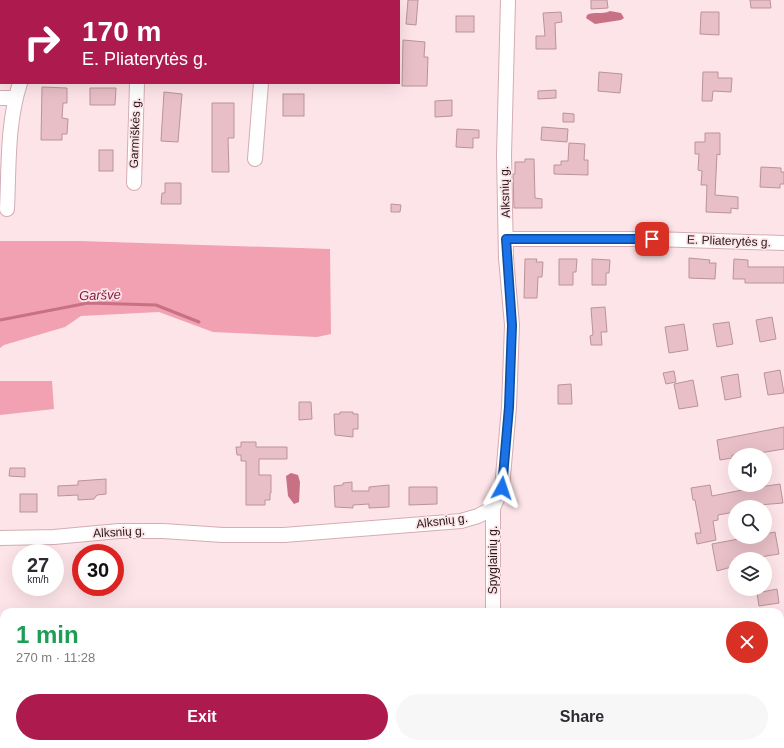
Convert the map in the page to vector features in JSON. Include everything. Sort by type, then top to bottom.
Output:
[{"type":"street","name":"Alksnių g.","points":[[0,538],[54,537],[119,531],[284,535],[461,520],[478,516],[493,508],[502,488],[509,407],[512,325],[506,239],[504,155],[508,0]]},
{"type":"street","points":[[7,209],[10,136],[15,98],[20,84]]},
{"type":"street","name":"Garmiškės g.","points":[[134,183],[137,84]]},
{"type":"street","points":[[255,159],[261,84]]},
{"type":"street","points":[[0,98],[15,98]]},
{"type":"street","name":"E. Pliaterytės g.","points":[[506,239],[652,239],[784,243]]},
{"type":"street","name":"Spyglainių g.","points":[[493,508],[493,608]]},
{"type":"shaded area","points":[[610,11],[621,13],[624,18],[621,20],[595,24],[586,18],[587,15],[590,14]]},
{"type":"shaded area","points":[[0,241],[80,241],[330,249],[331,334],[317,337],[213,332],[159,312],[81,316],[65,327],[4,345],[0,348]]},
{"type":"shaded area","points":[[0,381],[52,381],[54,409],[0,415]]},
{"type":"shaded area","points":[[291,473],[298,475],[300,482],[299,502],[294,504],[288,496],[286,476]]},
{"type":"building","points":[[408,0],[418,0],[416,25],[406,24]]},
{"type":"building","points":[[591,0],[607,0],[608,8],[591,9]]},
{"type":"building","points":[[750,0],[770,0],[771,8],[751,8]]},
{"type":"building","points":[[561,12],[562,22],[555,23],[556,49],[536,49],[536,36],[545,36],[543,13]]},
{"type":"building","points":[[701,12],[719,12],[719,35],[700,34]]},
{"type":"building","points":[[456,16],[474,16],[474,32],[456,32]]},
{"type":"building","points":[[403,40],[425,42],[424,57],[428,57],[427,86],[402,86]]},
{"type":"building","points":[[599,72],[622,74],[620,93],[598,91]]},
{"type":"building","points":[[703,72],[718,72],[718,78],[732,78],[731,92],[713,91],[712,101],[702,101]]},
{"type":"building","points":[[42,87],[67,88],[67,103],[63,103],[62,118],[68,119],[67,134],[62,134],[62,140],[41,140]]},
{"type":"building","points":[[90,88],[116,88],[115,105],[90,105]]},
{"type":"building","points":[[556,90],[556,98],[538,99],[538,91]]},
{"type":"building","points":[[164,92],[182,94],[178,142],[161,141]]},
{"type":"building","points":[[283,94],[304,94],[304,116],[283,116]]},
{"type":"building","points":[[452,100],[452,116],[435,117],[435,101]]},
{"type":"building","points":[[212,103],[234,103],[234,138],[228,138],[229,172],[212,172]]},
{"type":"building","points":[[563,113],[574,114],[574,122],[563,122]]},
{"type":"building","points":[[542,127],[568,129],[567,142],[541,140]]},
{"type":"building","points":[[457,129],[479,130],[479,138],[473,138],[473,148],[456,147]]},
{"type":"building","points":[[705,133],[720,133],[720,155],[717,154],[715,195],[738,197],[738,209],[731,208],[731,213],[706,212],[707,185],[701,185],[702,171],[698,170],[699,154],[695,154],[695,142],[705,142]]},
{"type":"building","points":[[569,143],[585,144],[584,160],[588,160],[588,175],[554,174],[554,165],[561,165],[561,161],[568,161]]},
{"type":"building","points":[[99,150],[113,150],[113,171],[99,171]]},
{"type":"building","points":[[525,159],[534,159],[535,198],[542,199],[542,208],[514,208],[513,174],[515,174],[515,162],[525,162]]},
{"type":"building","points":[[761,167],[781,168],[781,172],[784,172],[784,184],[780,184],[780,188],[760,187]]},
{"type":"building","points":[[165,183],[181,183],[181,204],[161,204],[162,193],[165,193]]},
{"type":"building","points":[[391,204],[401,205],[400,212],[391,212]]},
{"type":"building","points":[[689,258],[710,260],[709,263],[716,263],[715,279],[689,278]]},
{"type":"building","points":[[525,259],[537,259],[536,262],[543,262],[542,277],[538,277],[537,298],[524,298]]},
{"type":"building","points":[[559,259],[577,259],[576,272],[573,272],[573,285],[559,285]]},
{"type":"building","points":[[592,259],[610,260],[609,273],[606,273],[606,285],[592,285]]},
{"type":"building","points":[[734,259],[748,260],[748,267],[784,267],[784,283],[745,283],[745,279],[733,279]]},
{"type":"building","points":[[605,307],[607,332],[601,332],[602,345],[591,345],[590,336],[593,335],[591,308]]},
{"type":"building","points":[[772,317],[776,339],[760,342],[756,320]]},
{"type":"building","points":[[729,322],[733,344],[717,347],[713,324]]},
{"type":"building","points":[[684,324],[688,350],[669,353],[665,327]]},
{"type":"building","points":[[780,370],[784,393],[768,395],[764,373]]},
{"type":"building","points":[[674,371],[676,382],[666,384],[663,373]]},
{"type":"building","points":[[738,374],[741,397],[725,400],[721,377]]},
{"type":"building","points":[[693,380],[698,406],[679,409],[674,384]]},
{"type":"building","points":[[571,384],[572,404],[558,404],[558,385]]},
{"type":"building","points":[[299,402],[311,402],[312,419],[299,420]]},
{"type":"building","points":[[340,412],[353,412],[353,414],[358,414],[358,429],[353,429],[353,437],[335,435],[334,414],[340,414]]},
{"type":"building","points":[[784,427],[784,449],[772,451],[772,448],[728,448],[728,459],[720,460],[717,440]]},
{"type":"building","points":[[241,442],[256,442],[256,447],[287,447],[287,459],[259,459],[259,475],[271,475],[270,500],[265,500],[265,505],[246,505],[246,461],[241,461],[241,455],[237,455],[236,447],[241,447]]},
{"type":"building","points":[[10,468],[25,468],[25,477],[9,476]]},
{"type":"building","points":[[106,479],[106,494],[97,495],[94,499],[78,500],[78,495],[58,496],[58,486],[78,485],[78,481]]},
{"type":"building","points":[[352,482],[352,491],[369,491],[369,487],[389,485],[389,507],[369,508],[369,504],[353,505],[353,508],[335,507],[334,486]]},
{"type":"building","points":[[780,484],[783,503],[772,504],[772,500],[728,500],[728,513],[718,515],[718,520],[713,521],[716,540],[697,544],[695,533],[701,533],[695,500],[693,500],[691,488],[710,485],[712,496],[732,492],[772,492],[772,485]]},
{"type":"building","points":[[409,487],[437,487],[437,504],[409,505]]},
{"type":"building","points":[[20,494],[37,494],[37,512],[20,512]]},
{"type":"building","points":[[775,532],[779,554],[772,555],[772,552],[728,552],[728,568],[717,571],[712,544],[728,541],[728,544],[772,544],[772,533]]},
{"type":"building","points":[[777,589],[779,603],[759,606],[757,596],[772,596],[772,590]]},
{"type":"waterway","name":"Garšvė","points":[[0,320],[88,303],[156,305],[199,322]]},
{"type":"route","points":[[502,488],[509,407],[512,325],[506,258],[506,239],[652,239]]}]
